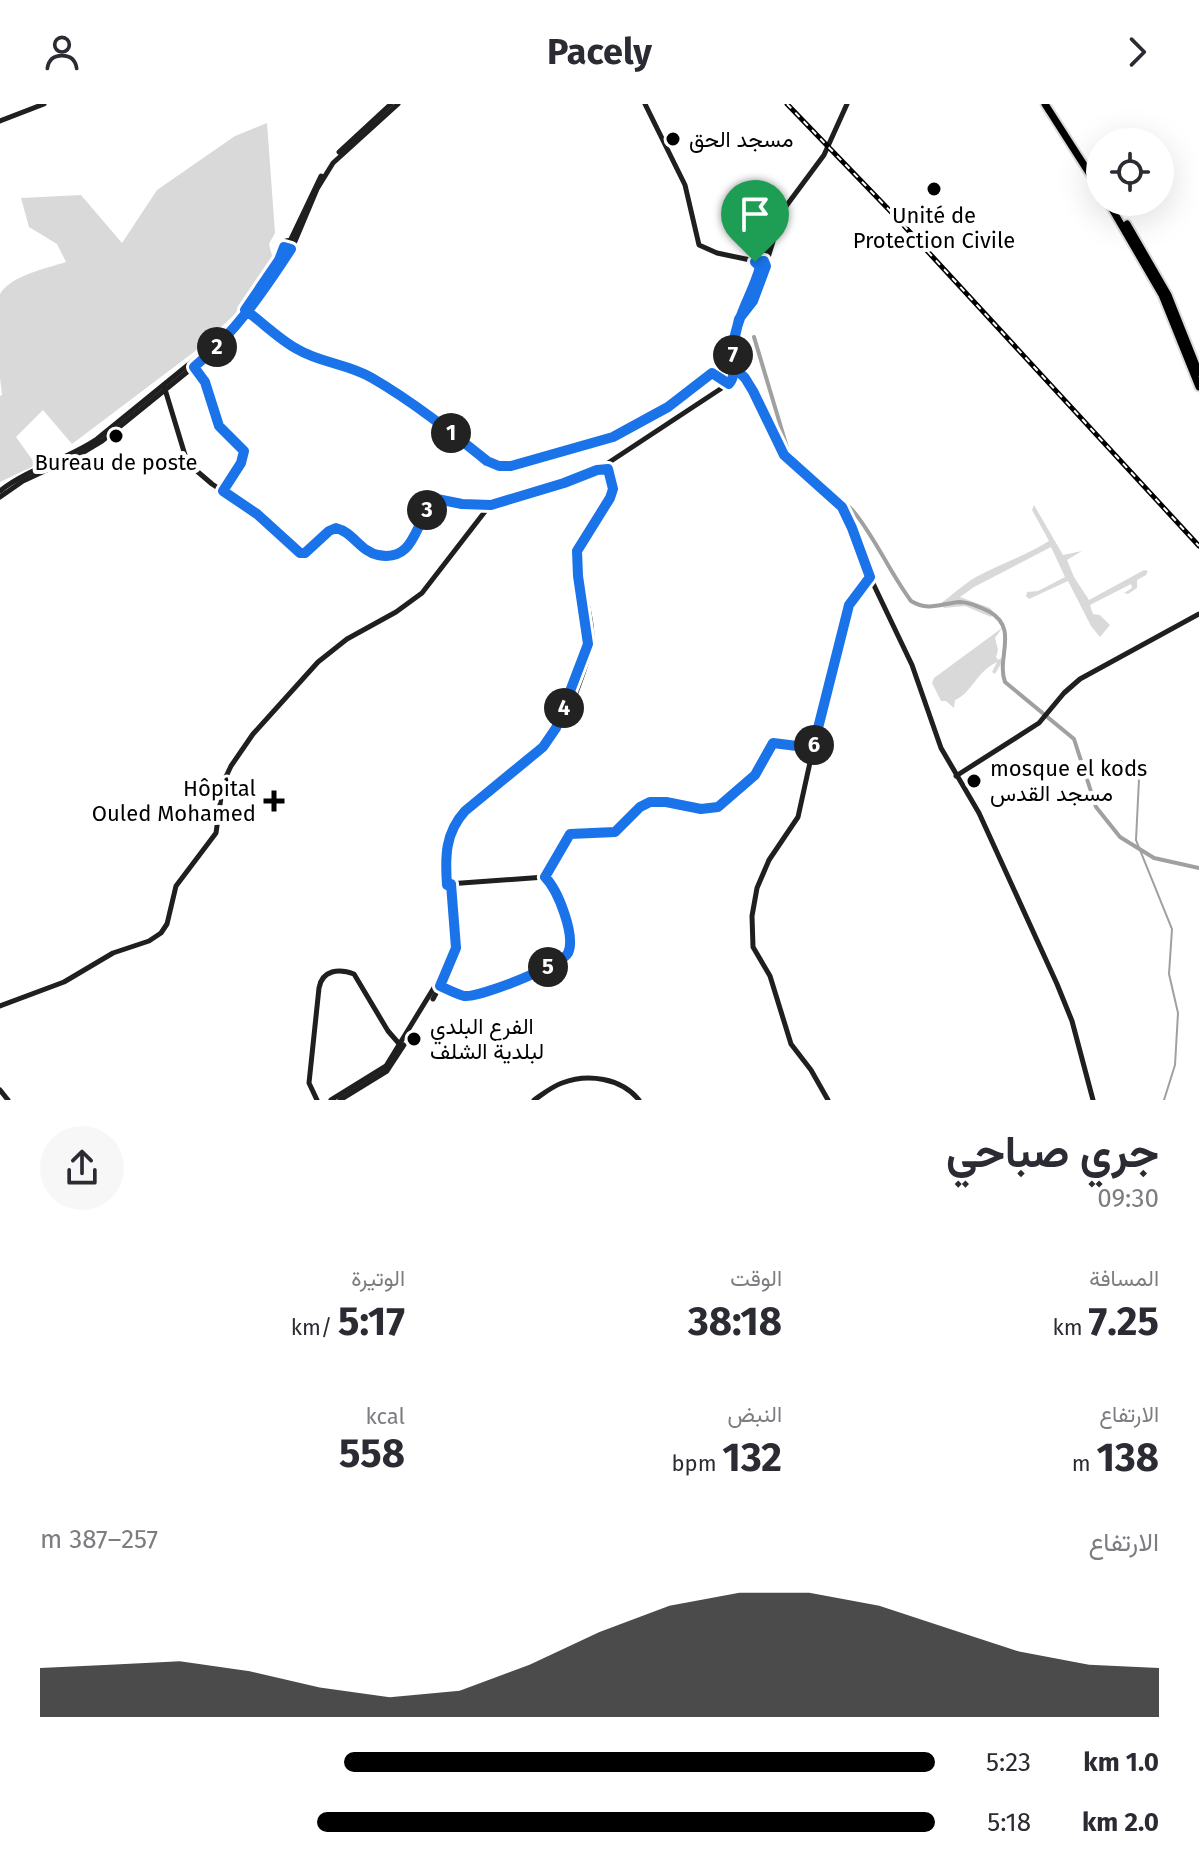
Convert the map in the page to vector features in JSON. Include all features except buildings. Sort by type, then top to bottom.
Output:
[{"type":"highway","points":[[1048,104],[1086,161]]},
{"type":"highway","points":[[1048,104],[1086,167]]},
{"type":"highway","points":[[1118,216],[1162,295],[1199,387]]},
{"type":"highway","points":[[1120,216],[1147,255],[1168,295],[1199,373]]},
{"type":"street","points":[[0,121],[44,104]]},
{"type":"street","points":[[0,494],[94,447],[227,338],[289,245],[314,187],[337,156],[391,104]]},
{"type":"street","points":[[337,156],[398,104]]},
{"type":"street","points":[[645,104],[685,185],[699,245],[761,264]]},
{"type":"street","points":[[165,388],[188,462],[198,474],[257,514],[294,550],[301,554],[336,528],[346,532],[370,553],[380,556],[399,554],[411,544],[428,508],[437,499],[490,505],[609,466],[616,458],[729,384],[733,379],[734,341],[741,315],[752,295],[771,231],[824,155],[847,104]]},
{"type":"street","points":[[280,235],[281,256]]},
{"type":"street","points":[[246,311],[289,245]]},
{"type":"street","points":[[246,311],[300,351],[354,369],[376,380],[487,461],[499,466],[521,463],[613,437],[668,407],[712,373],[729,384]]},
{"type":"street","points":[[193,365],[205,382],[219,426],[244,451],[241,463],[223,491]]},
{"type":"street","points":[[733,366],[753,391],[784,455],[842,507],[870,577],[912,665],[936,736],[982,819],[1055,978],[1072,1021],[1093,1100]]},
{"type":"street","points":[[331,1100],[383,1069],[438,986],[456,948],[448,841],[459,818],[555,735],[587,647],[577,551],[610,498],[613,489],[609,466]]},
{"type":"street","points":[[0,1006],[64,982],[113,953],[153,939],[166,926],[174,891],[182,876],[216,833],[223,783],[253,734],[302,678],[341,643],[396,612],[422,593],[490,505]]},
{"type":"street","points":[[828,1100],[791,1044],[770,976],[754,951],[751,933],[757,888],[774,851],[798,817],[849,605],[870,577]]},
{"type":"street","points":[[956,776],[1039,723],[1067,689],[1089,673],[1199,614]]},
{"type":"street","points":[[545,877],[570,834],[615,832],[640,807],[650,802],[714,809],[755,775],[773,743],[813,748]]},
{"type":"street","points":[[449,884],[545,877]]},
{"type":"street","points":[[438,986],[469,995],[521,978],[565,957],[570,934],[552,886],[545,877]]},
{"type":"street","points":[[317,1100],[309,1079],[321,980],[326,974],[344,971],[356,976],[388,1031],[401,1046]]},
{"type":"street","points":[[340,1100],[387,1071],[438,986]]},
{"type":"street","points":[[534,1100],[558,1084],[580,1079],[621,1083],[639,1100]]},
{"type":"street","points":[[0,1090],[8,1100]]},
{"type":"shaded area","points":[[267,123],[275,233],[269,244],[273,259],[234,315],[194,352],[72,444],[43,410],[16,437],[36,465],[0,482],[0,294],[20,278],[66,262],[57,244],[29,227],[21,198],[81,195],[122,243],[157,190],[235,136]]},
{"type":"shaded area","points":[[1034,505],[1063,555],[1082,551],[1067,560],[1089,600],[1144,570],[1148,571],[1137,580],[1137,588],[1128,594],[1124,593],[1132,588],[1131,584],[1090,605],[1093,614],[1100,615],[1110,625],[1100,637],[1068,581],[1029,599],[1026,596],[1027,592],[1038,591],[1065,577],[1051,547],[960,597],[990,608],[993,612],[991,617],[965,606],[944,608],[940,604],[976,577],[1049,541],[1032,510]]},
{"type":"shaded area","points":[[1002,628],[995,638],[996,657],[998,660],[1001,658],[1002,662],[995,674],[992,672],[997,662],[955,700],[954,708],[941,701],[932,683],[934,678]]},
{"type":"waterway","points":[[754,337],[789,454],[854,512],[911,601],[930,606],[968,603],[999,619],[1005,635],[1005,682],[1074,739],[1096,807],[1120,837],[1154,858],[1199,868]]},
{"type":"waterway","points":[[1121,761],[1139,779],[1136,840],[1172,929],[1169,974],[1178,1013],[1175,1065],[1164,1100]]},
{"type":"railway","points":[[787,104],[895,216],[1199,546]]},
{"type":"place","name":"مسجد الحق","points":[[673,139]]},
{"type":"place","name":"Unité de Protection Civile","points":[[934,189]]},
{"type":"place","name":"Bureau de poste","points":[[116,436]]},
{"type":"place","name":"mosque el kods مسجد القدس","points":[[974,781]]},
{"type":"place","name":"Hôpital Ouled Mohamed","points":[[274,801]]},
{"type":"place","name":"الفرع البلدي لبلدية الشلف","points":[[414,1039]]},
{"type":"route","points":[[755,262],[760,267],[752,295],[741,312],[739,319],[737,330],[734,341],[733,355],[733,366],[734,374],[729,384],[712,373],[681,399],[613,437],[507,467],[487,461],[376,380],[354,369],[300,351],[289,344],[248,312],[245,310],[279,260],[284,247],[291,249],[248,312],[234,330],[194,367],[205,382],[219,426],[244,451],[241,463],[223,491],[257,514],[300,553],[305,553],[332,529],[340,528],[370,553],[380,556],[399,554],[411,544],[428,508],[437,499],[491,505],[608,469],[613,489],[610,498],[577,551],[576,563],[588,644],[554,734],[543,747],[465,811],[455,823],[448,841],[446,872],[447,885],[451,884],[456,948],[440,986],[466,996],[521,978],[565,957],[570,934],[552,886],[545,877],[570,834],[615,832],[640,807],[650,802],[714,809],[755,775],[773,743],[813,748],[849,605],[870,577],[842,507],[799,470],[777,446],[753,391],[733,366],[739,319],[753,301],[766,266],[764,261],[755,262]]}]
